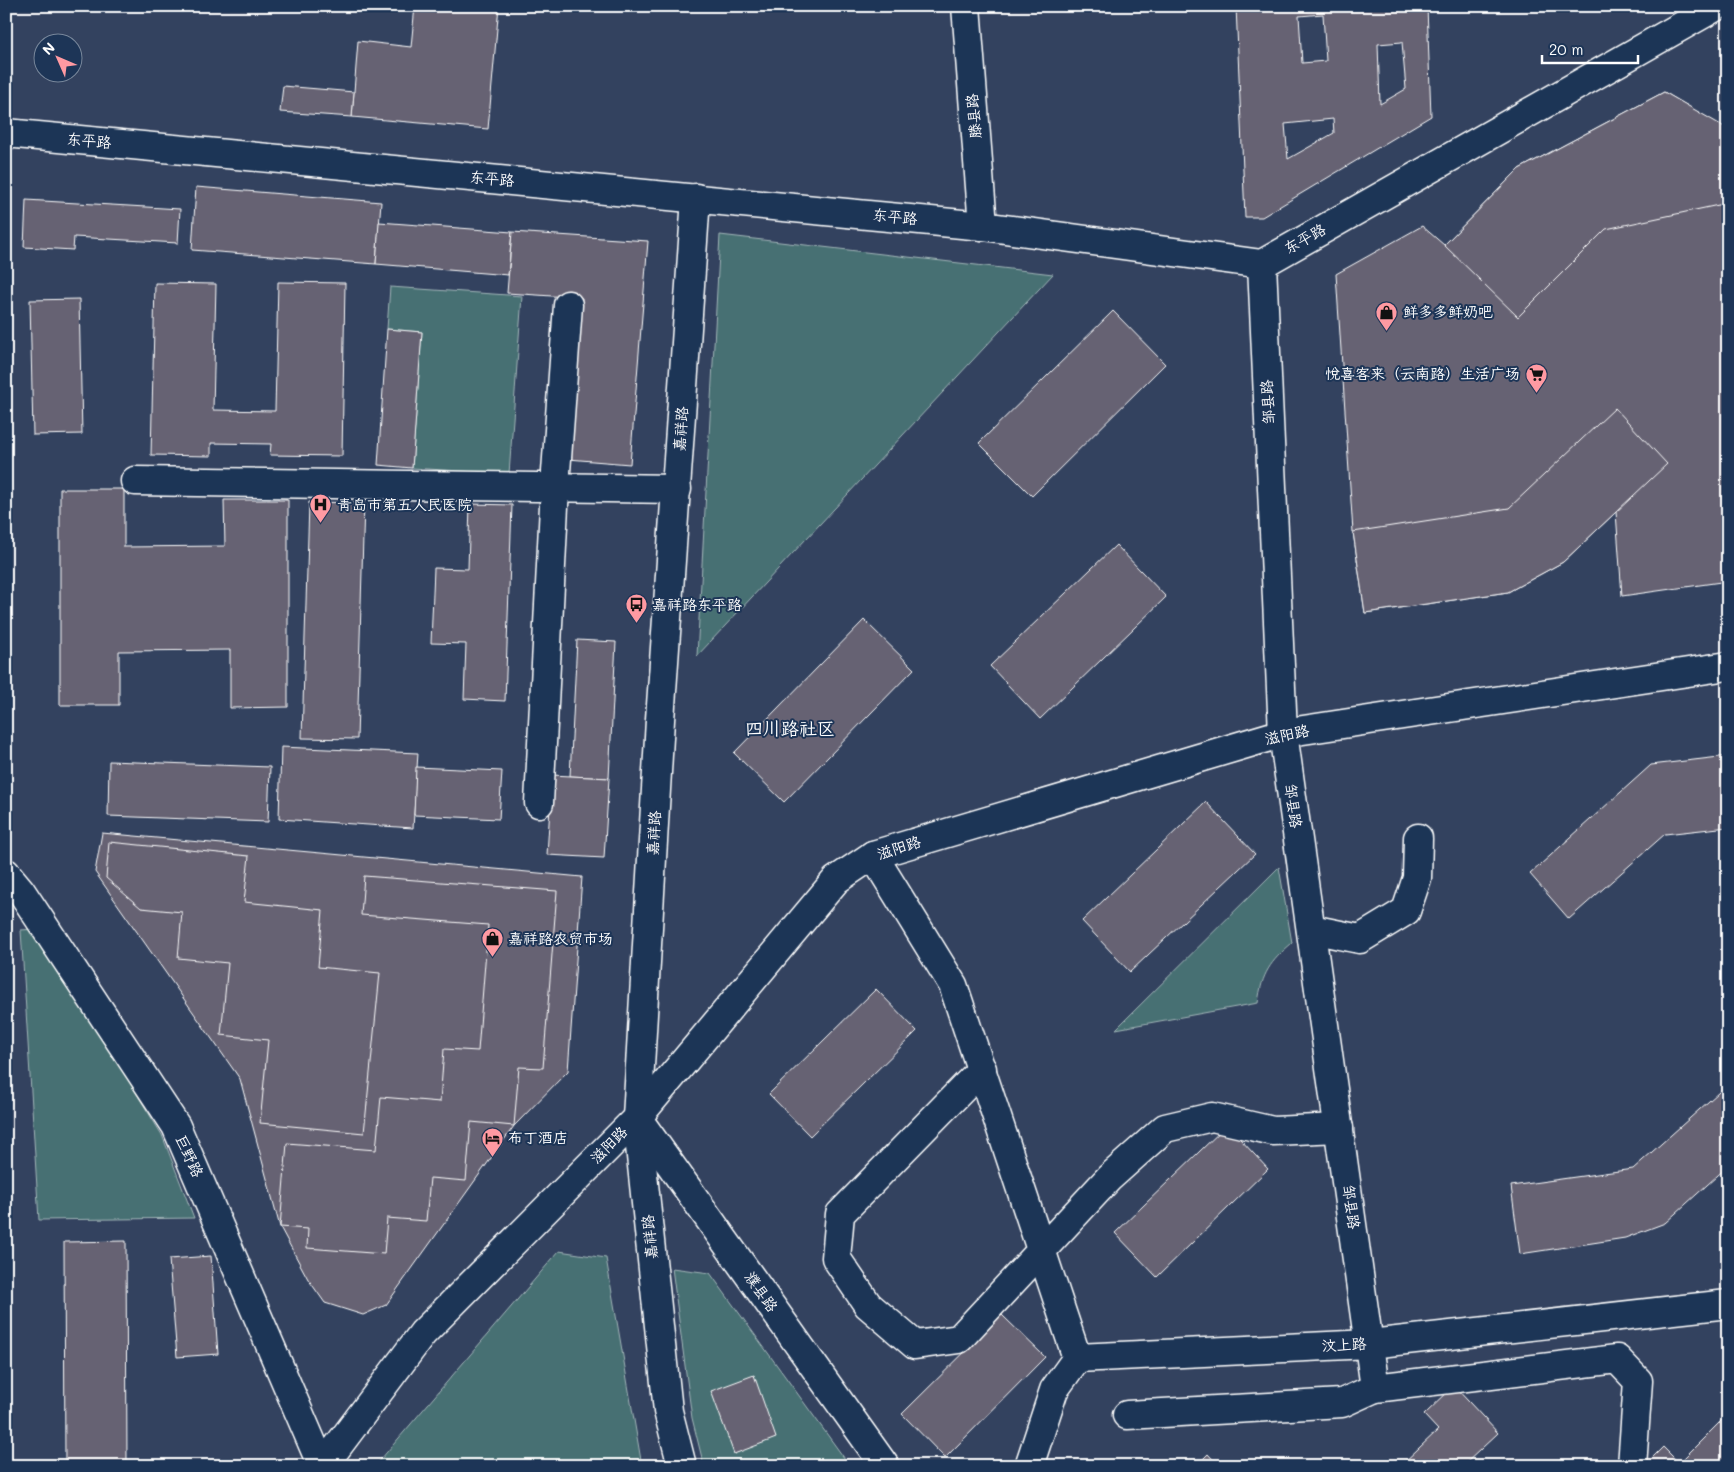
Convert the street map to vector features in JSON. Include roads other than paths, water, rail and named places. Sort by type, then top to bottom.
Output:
[{"type":"street","name":"滕县路","points":[[966,6],[983,226]]},
{"type":"street","name":"东平路","points":[[6,133],[983,226],[1262,264],[1717,6]]},
{"type":"street","name":"嘉祥路","points":[[682,1466],[668,1411],[637,1118],[660,720],[696,198]]},
{"type":"street","name":"邹县路","points":[[1262,264],[1283,734],[1375,1388]]},
{"type":"street","points":[[539,803],[555,486],[568,305]]},
{"type":"street","points":[[135,481],[677,489]]},
{"type":"street","name":"滋阳路","points":[[323,1466],[423,1333],[637,1118],[836,880],[873,855],[1283,734],[1728,666]]},
{"type":"street","points":[[1311,930],[1360,939],[1406,911],[1417,878],[1418,838]]},
{"type":"street","points":[[873,855],[953,985],[1077,1358],[1054,1390],[1029,1466]]},
{"type":"street","name":"巨野路","points":[[6,873],[26,899],[176,1126],[323,1466]]},
{"type":"street","points":[[982,1069],[840,1214],[836,1258],[868,1305],[915,1345],[959,1339],[1109,1178],[1165,1128],[1212,1117],[1273,1131],[1339,1128]]},
{"type":"street","name":"濮县路","points":[[637,1118],[885,1466]]},
{"type":"street","name":"汶上路","points":[[1077,1358],[1370,1344],[1728,1304]]},
{"type":"street","points":[[1127,1414],[1342,1403],[1375,1388],[1617,1359],[1638,1381],[1632,1466]]},
{"type":"place","name":"鲜多多鲜奶吧","points":[[1387,331]]},
{"type":"place","name":"悦喜客来（云南路）生活广场","points":[[1536,393]]},
{"type":"place","name":"青岛市第五人民医院","points":[[321,524]]},
{"type":"place","name":"嘉祥路东平路","points":[[636,624]]},
{"type":"place","name":"嘉祥路农贸市场","points":[[492,958]]},
{"type":"place","name":"布丁酒店","points":[[492,1157]]},
{"type":"district","name":"四川路社区","points":[[790,729]]}]
